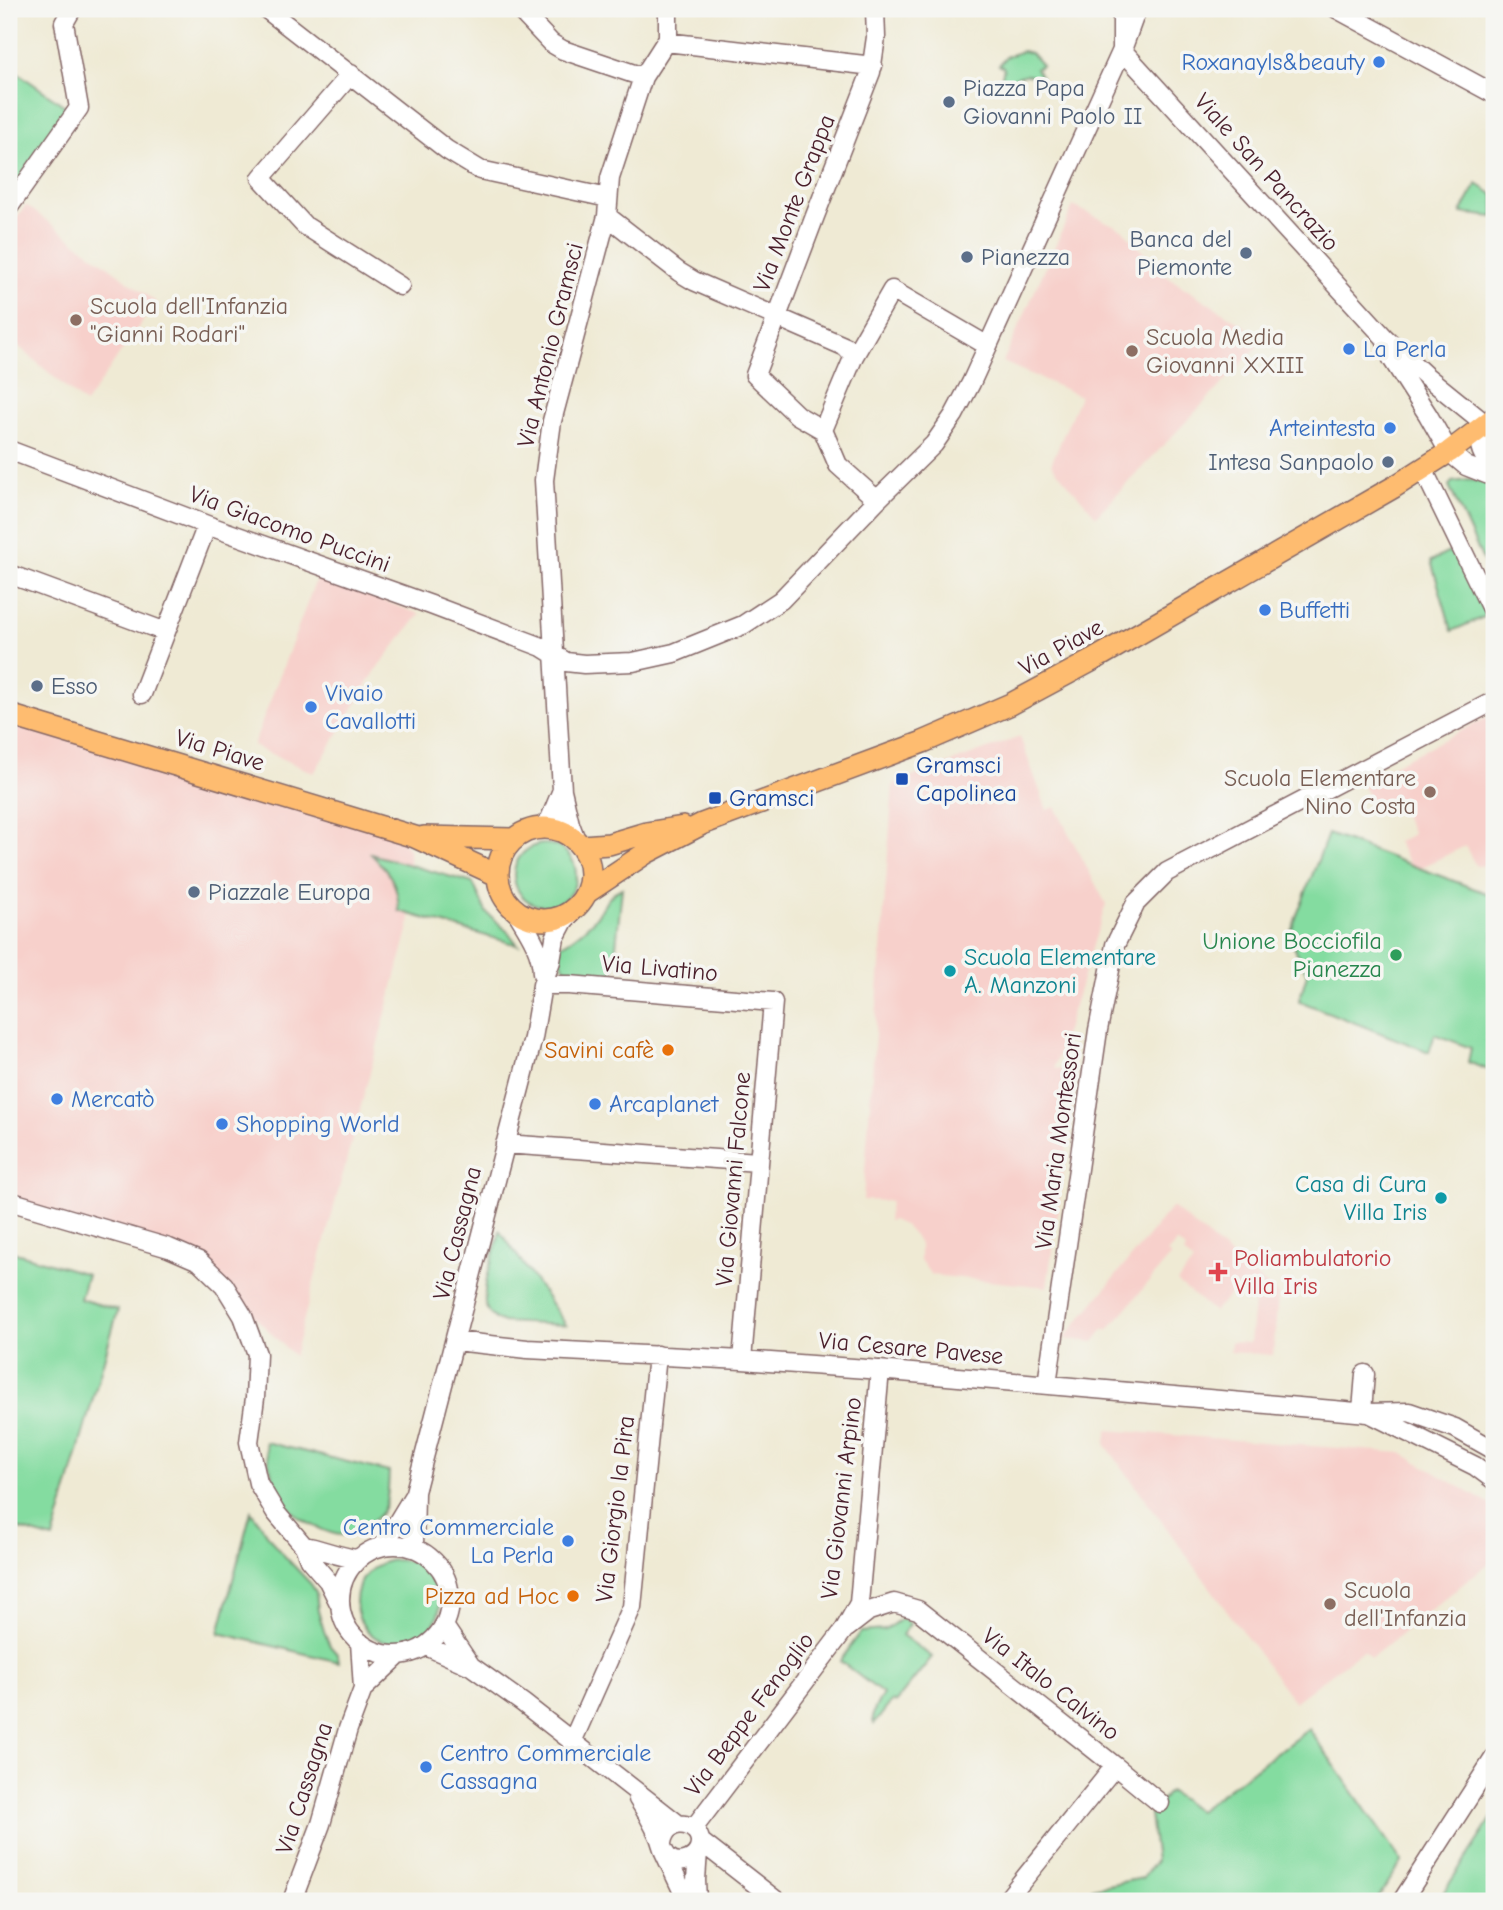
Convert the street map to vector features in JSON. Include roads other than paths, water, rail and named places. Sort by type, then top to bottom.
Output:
[{"type":"main road","name":"Via Piave","points":[[581,900],[646,853],[702,824],[923,741],[1011,704],[1093,660],[1423,469],[1489,425]]},
{"type":"main road","name":"Via Piave","points":[[9,715],[415,837],[497,875]]},
{"type":"main road","name":"Via Piave","points":[[579,843],[609,844],[646,833],[702,824]]},
{"type":"main road","points":[[542,827],[555,828],[579,843],[586,855],[590,874],[581,900],[566,915],[540,920],[516,911],[506,901],[497,875],[499,862],[513,839],[542,827]]},
{"type":"main road","name":"Via Piave","points":[[415,837],[513,839]]},
{"type":"street","points":[[9,207],[79,108],[64,23],[72,9]]},
{"type":"street","points":[[266,9],[447,150],[480,170],[607,198]]},
{"type":"street","points":[[519,9],[551,43],[563,50],[643,77]]},
{"type":"street","name":"Via Antonio Gramsci","points":[[579,843],[569,824],[562,790],[544,480],[552,421],[607,216],[610,178],[643,77],[668,38],[668,9]]},
{"type":"street","name":"Via Monte Grappa","points":[[777,316],[873,66],[876,9]]},
{"type":"street","points":[[1122,9],[1125,43]]},
{"type":"street","name":"Via Giacomo Puccini","points":[[9,450],[207,526],[542,647],[566,662],[633,662],[674,653],[743,625],[781,600],[934,444],[971,383],[1125,43],[1137,9]]},
{"type":"street","points":[[1337,9],[1494,94]]},
{"type":"street","points":[[666,42],[873,66]]},
{"type":"street","name":"Viale San Pancrazio","points":[[1125,43],[1385,338],[1426,376],[1489,425]]},
{"type":"street","points":[[351,74],[261,178],[304,225],[400,286]]},
{"type":"street","name":"Via Monte Grappa","points":[[607,216],[694,281],[846,347],[854,356]]},
{"type":"street","points":[[823,430],[843,378],[892,290],[988,346]]},
{"type":"street","points":[[777,316],[755,375],[797,415],[823,430],[838,465],[877,500]]},
{"type":"street","name":"Viale San Pancrazio","points":[[1385,338],[1392,359],[1448,452],[1466,466],[1494,477]]},
{"type":"street","points":[[1489,425],[1479,437],[1481,451],[1494,469]]},
{"type":"street","points":[[1423,469],[1494,615]]},
{"type":"street","points":[[142,694],[207,526]]},
{"type":"street","points":[[9,573],[166,632]]},
{"type":"street","name":"Via Maria Montessori","points":[[1047,1384],[1098,1030],[1115,945],[1136,903],[1167,872],[1494,701]]},
{"type":"street","name":"Via Antonio Gramsci","points":[[542,827],[550,819],[562,790]]},
{"type":"street","name":"Via Cassagna","points":[[542,985],[551,961],[555,937],[581,900]]},
{"type":"street","name":"Via Cassagna","points":[[414,1547],[415,1492],[533,1038],[542,985],[542,960],[516,911]]},
{"type":"street","name":"Via Livatino","points":[[542,985],[773,1002]]},
{"type":"street","name":"Via Giovanni Falcone","points":[[742,1360],[773,1002]]},
{"type":"street","points":[[505,1144],[758,1162]]},
{"type":"street","points":[[9,1200],[169,1248],[199,1261],[224,1285],[243,1316],[257,1354],[249,1442],[258,1482],[276,1513],[304,1546],[309,1559],[328,1581],[340,1605],[344,1622],[354,1637],[367,1648],[384,1654],[413,1652],[426,1646],[437,1636],[449,1614],[451,1598],[448,1581],[440,1567],[428,1555],[414,1547],[397,1544],[369,1551],[357,1559],[341,1587],[340,1605]]},
{"type":"street","name":"Via Cesare Pavese","points":[[455,1341],[527,1349],[880,1370],[1365,1412],[1409,1412],[1455,1428],[1492,1447]]},
{"type":"street","name":"Via Giorgio la Pira","points":[[572,1742],[632,1607],[657,1355]]},
{"type":"street","name":"Via Giovanni Arpino","points":[[844,1630],[859,1602],[880,1370]]},
{"type":"street","points":[[1365,1374],[1365,1412]]},
{"type":"street","name":"Via Cesare Pavese","points":[[1365,1412],[1475,1466],[1494,1480]]},
{"type":"street","name":"Via Cassagna","points":[[383,1546],[415,1492]]},
{"type":"street","points":[[304,1546],[357,1559]]},
{"type":"street","name":"Via Italo Calvino","points":[[844,1630],[869,1611],[894,1602],[918,1610],[1115,1766],[1006,1901]]},
{"type":"street","points":[[444,1626],[471,1666]]},
{"type":"street","name":"Via Beppe Fenoglio","points":[[692,1836],[844,1630]]},
{"type":"street","name":"Via Cassagna","points":[[292,1901],[321,1824],[348,1729],[363,1689],[360,1642]]},
{"type":"street","points":[[426,1646],[471,1666],[777,1901]]},
{"type":"street","name":"Via Cassagna","points":[[363,1689],[399,1655]]},
{"type":"street","points":[[1402,1901],[1494,1758]]},
{"type":"street","points":[[1115,1766],[1160,1803]]},
{"type":"street","points":[[628,1785],[646,1811],[687,1901]]},
{"type":"street","points":[[663,1848],[668,1829],[692,1836]]},
{"type":"street","points":[[663,1848],[673,1860],[685,1862],[695,1856],[692,1836]]},
{"type":"street","points":[[692,1836],[697,1901]]},
{"type":"place","name":"Roxanayls&beauty","points":[[1379,62]]},
{"type":"place","name":"Piazza Papa Giovanni Paolo II","points":[[949,102]]},
{"type":"place","name":"Banca del Piemonte","points":[[1246,253]]},
{"type":"place","name":"Pianezza","points":[[967,257]]},
{"type":"place","name":"Scuola dell'Infanzia \"Gianni Rodari\"","points":[[76,320]]},
{"type":"place","name":"La Perla","points":[[1349,349]]},
{"type":"place","name":"Scuola Media Giovanni XXIII","points":[[1132,351]]},
{"type":"place","name":"Arteintesta","points":[[1390,428]]},
{"type":"place","name":"Intesa Sanpaolo","points":[[1388,462]]},
{"type":"place","name":"Buffetti","points":[[1265,610]]},
{"type":"place","name":"Esso","points":[[37,686]]},
{"type":"place","name":"Vivaio Cavallotti","points":[[311,707]]},
{"type":"place","name":"Gramsci Capolinea","points":[[902,779]]},
{"type":"place","name":"Scuola Elementare Nino Costa","points":[[1430,792]]},
{"type":"place","name":"Gramsci","points":[[715,798]]},
{"type":"place","name":"Piazzale Europa","points":[[194,892]]},
{"type":"place","name":"Unione Bocciofila Pianezza","points":[[1396,955]]},
{"type":"place","name":"Scuola Elementare A. Manzoni","points":[[950,971]]},
{"type":"place","name":"Savini cafè","points":[[668,1050]]},
{"type":"place","name":"Mercatò","points":[[57,1099]]},
{"type":"place","name":"Arcaplanet","points":[[595,1104]]},
{"type":"place","name":"Shopping World","points":[[222,1124]]},
{"type":"place","name":"Casa di Cura Villa Iris","points":[[1441,1198]]},
{"type":"place","name":"Poliambulatorio Villa Iris","points":[[1218,1272]]},
{"type":"place","name":"Centro Commerciale La Perla","points":[[568,1541]]},
{"type":"place","name":"Pizza ad Hoc","points":[[573,1596]]},
{"type":"place","name":"Scuola dell'Infanzia","points":[[1330,1604]]},
{"type":"place","name":"Centro Commerciale Cassagna","points":[[426,1767]]}]
